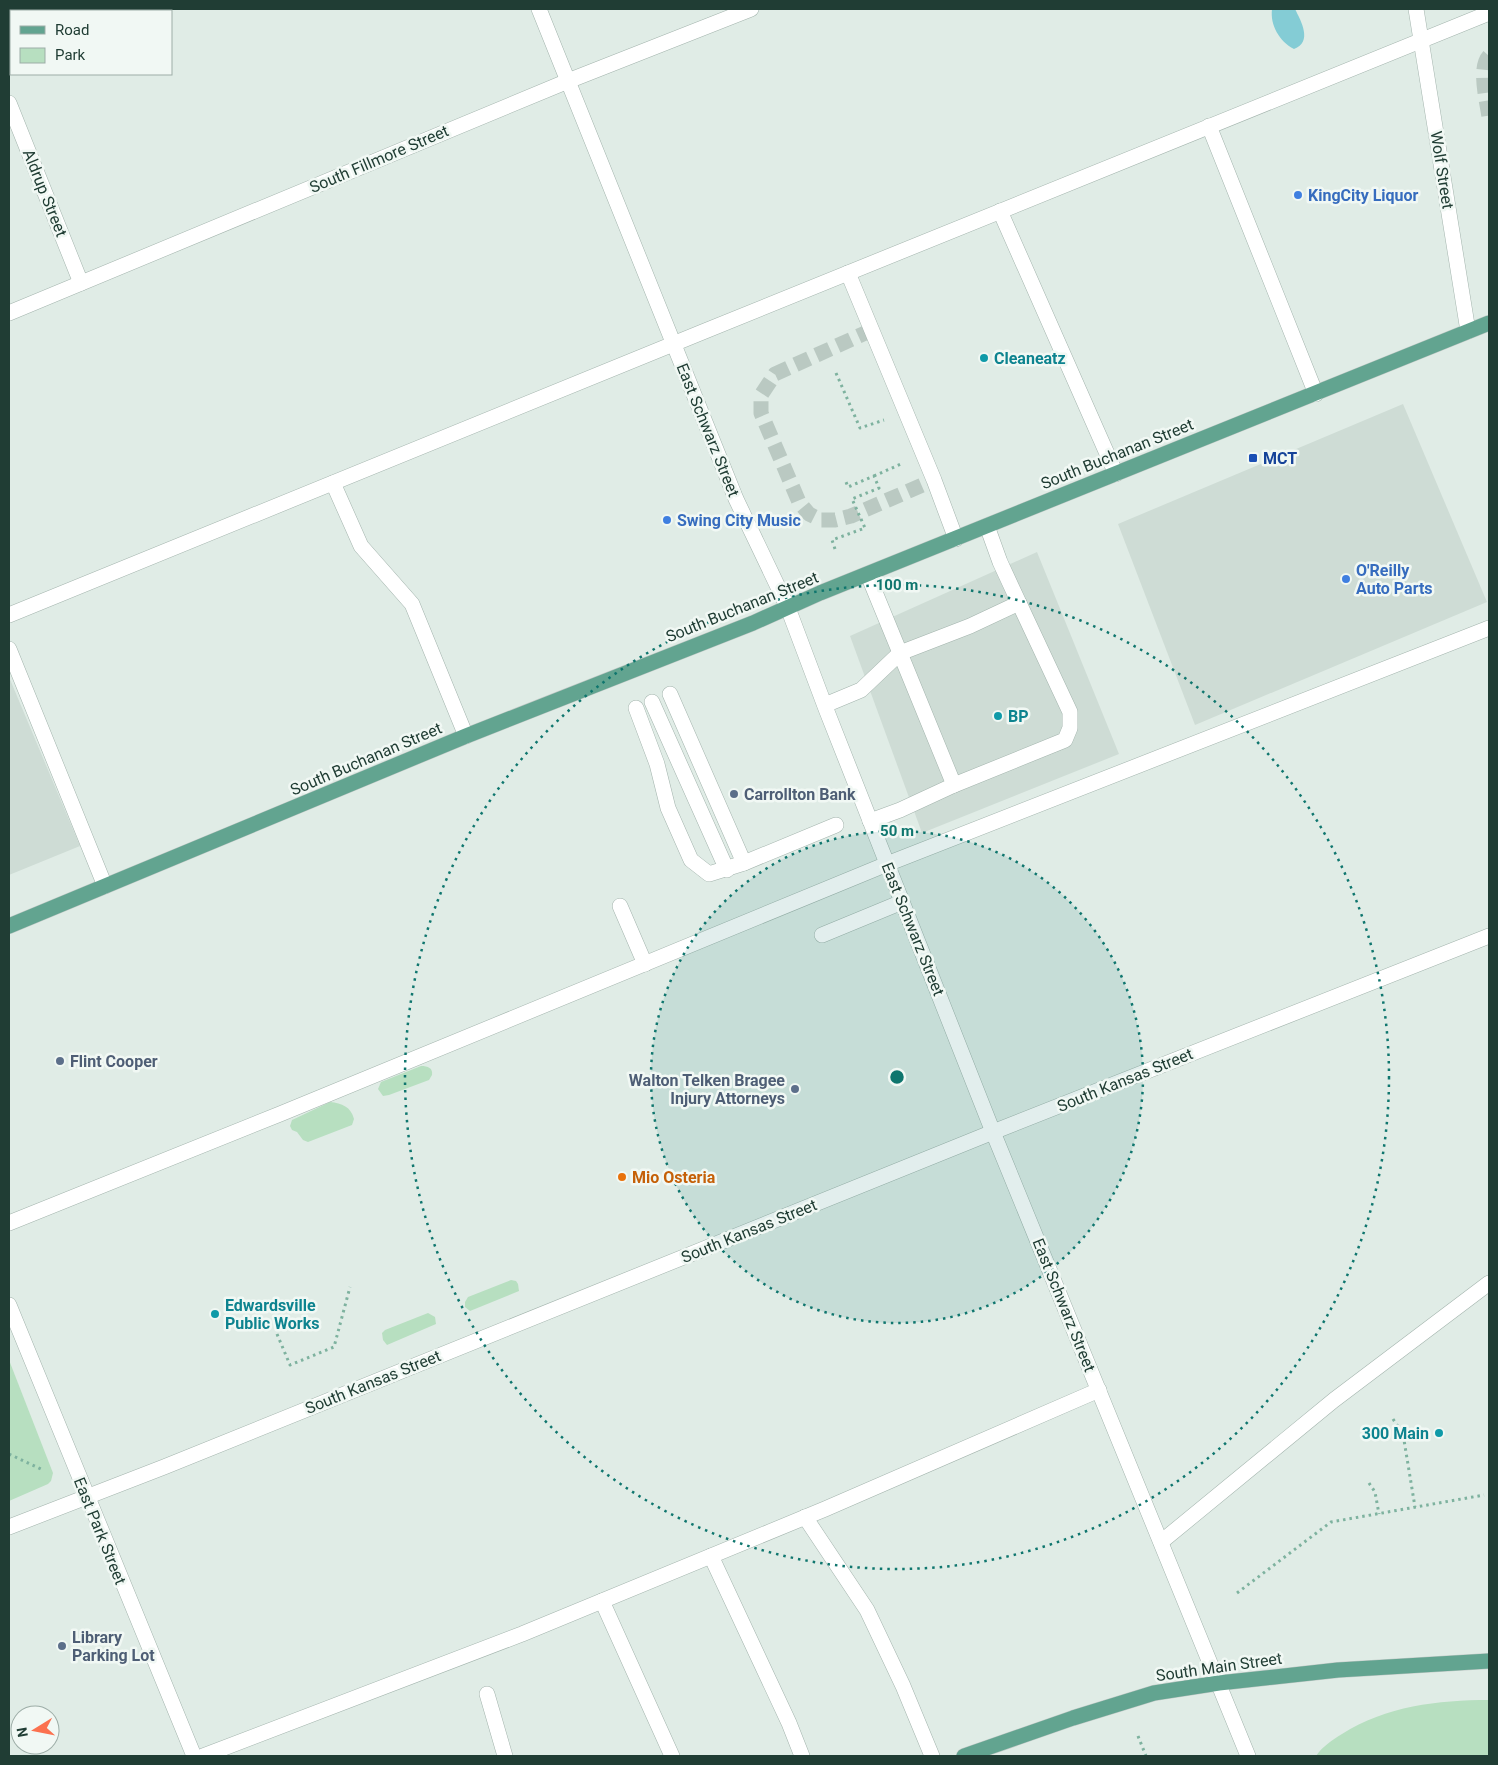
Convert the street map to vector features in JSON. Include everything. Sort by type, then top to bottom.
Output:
[{"type":"main road","name":"South Buchanan Street","points":[[9,926],[466,736],[788,608],[1489,323]]},
{"type":"main road","name":"South Main Street","points":[[966,1756],[1073,1718],[1154,1693],[1219,1683],[1338,1670],[1489,1661]]},
{"type":"street","name":"East Schwarz Street","points":[[539,9],[736,499],[788,608],[993,1132],[1248,1756]]},
{"type":"street","name":"South Fillmore Street","points":[[9,313],[568,81],[751,9]]},
{"type":"street","name":"Wolf Street","points":[[1416,9],[1468,331]]},
{"type":"street","points":[[9,615],[1489,13]]},
{"type":"street","name":"Aldrup Street","points":[[9,103],[81,283]]},
{"type":"street","points":[[1210,126],[1316,394]]},
{"type":"street","points":[[1000,211],[1116,474]]},
{"type":"street","points":[[848,273],[934,480],[956,539]]},
{"type":"street","points":[[333,483],[361,546],[412,604],[466,736]]},
{"type":"street","points":[[870,821],[1065,740],[1070,728],[1070,712],[1018,604],[986,526]]},
{"type":"street","points":[[868,575],[954,785]]},
{"type":"street","points":[[825,705],[861,690],[900,653],[970,626],[1018,604]]},
{"type":"street","points":[[9,1223],[887,864],[1489,628]]},
{"type":"street","points":[[9,649],[104,886]]},
{"type":"street","points":[[670,694],[744,863]]},
{"type":"street","points":[[652,702],[727,870]]},
{"type":"street","points":[[636,708],[657,764],[668,808],[691,860],[709,874],[727,870],[836,825]]},
{"type":"street","points":[[822,935],[902,902]]},
{"type":"street","points":[[620,906],[645,964]]},
{"type":"street","name":"South Kansas Street","points":[[9,1527],[86,1498],[993,1132],[1489,936]]},
{"type":"street","points":[[1161,1542],[1334,1400],[1489,1283]]},
{"type":"street","name":"East Park Street","points":[[9,1305],[86,1498],[194,1756]]},
{"type":"street","points":[[203,1756],[522,1634],[805,1517],[1099,1390]]},
{"type":"street","points":[[805,1517],[867,1610],[903,1686],[932,1756]]},
{"type":"street","points":[[711,1556],[790,1723],[802,1756]]},
{"type":"street","points":[[602,1601],[672,1756]]},
{"type":"street","points":[[487,1694],[505,1756]]},
{"type":"path","points":[[836,373],[860,428],[886,419]]},
{"type":"path","points":[[846,482],[848,487],[904,463]]},
{"type":"path","points":[[835,550],[832,540],[866,528],[852,499],[879,488],[874,476]]},
{"type":"path","points":[[277,1334],[290,1365],[334,1347],[350,1287]]},
{"type":"path","points":[[1393,1419],[1403,1434],[1415,1507]]},
{"type":"path","points":[[9,1454],[41,1469]]},
{"type":"path","points":[[1369,1483],[1376,1492],[1379,1514]]},
{"type":"path","points":[[1237,1593],[1331,1522],[1484,1495]]},
{"type":"path","points":[[1138,1736],[1146,1756]]},
{"type":"shaded area","points":[[1403,404],[1487,602],[1195,725],[1118,524]]},
{"type":"shaded area","points":[[1037,552],[1119,754],[922,833],[850,636]]},
{"type":"shaded area","points":[[9,677],[80,846],[9,875]]},
{"type":"green space","points":[[421,1066],[431,1069],[432,1075],[429,1080],[389,1095],[383,1096],[378,1089],[381,1082]]},
{"type":"green space","points":[[330,1102],[338,1103],[351,1111],[354,1119],[352,1125],[308,1142],[292,1130],[290,1126],[292,1120]]},
{"type":"green space","points":[[511,1280],[516,1281],[519,1291],[470,1311],[465,1307],[468,1297]]},
{"type":"green space","points":[[428,1313],[435,1317],[436,1324],[387,1345],[383,1340],[382,1333],[385,1330]]},
{"type":"green space","points":[[9,1360],[53,1473],[48,1484],[9,1501]]},
{"type":"green space","points":[[1489,1700],[1489,1756],[1316,1756],[1342,1734],[1376,1717],[1394,1711],[1432,1703]]},
{"type":"water","points":[[1272,9],[1295,9],[1304,31],[1303,41],[1300,46],[1294,49],[1280,37],[1272,21]]},
{"type":"tunnel","points":[[1489,56],[1484,68],[1485,94],[1489,117]]},
{"type":"tunnel","points":[[872,330],[775,374],[761,395],[761,413],[799,502],[809,514],[821,520],[835,520],[851,516],[934,480]]},
{"type":"place","name":"KingCity Liquor","points":[[1298,195]]},
{"type":"place","name":"Cleaneatz","points":[[984,358]]},
{"type":"place","name":"MCT","points":[[1253,458]]},
{"type":"place","name":"Swing City Music","points":[[667,520]]},
{"type":"place","name":"O'Reilly Auto Parts","points":[[1346,579]]},
{"type":"place","name":"BP","points":[[998,716]]},
{"type":"place","name":"Carrollton Bank","points":[[734,794]]},
{"type":"place","name":"Flint Cooper","points":[[60,1061]]},
{"type":"place","name":"Walton Telken Bragee Injury Attorneys","points":[[795,1089]]},
{"type":"place","name":"Mio Osteria","points":[[622,1177]]},
{"type":"place","name":"Edwardsville Public Works","points":[[215,1314]]},
{"type":"place","name":"300 Main","points":[[1439,1433]]},
{"type":"place","name":"Library Parking Lot","points":[[62,1646]]}]
